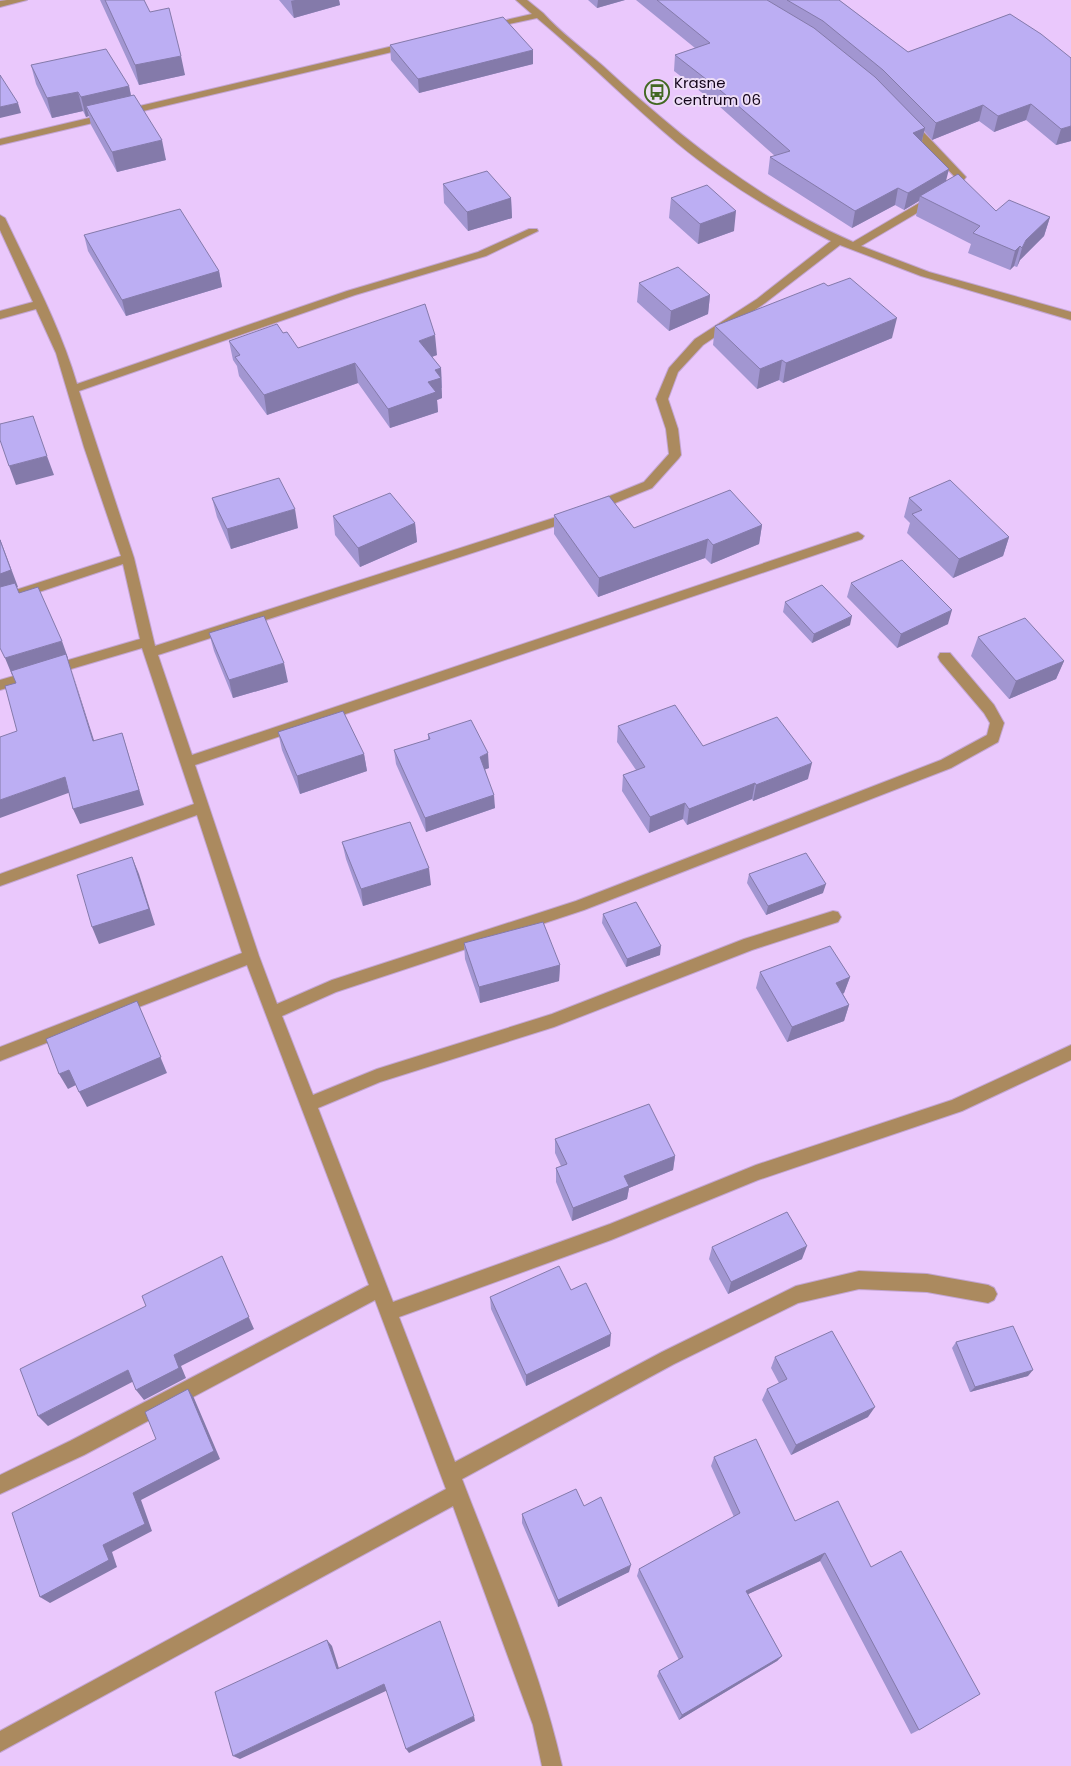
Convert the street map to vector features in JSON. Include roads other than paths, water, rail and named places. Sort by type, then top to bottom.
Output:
[{"type":"street","points":[[0,4],[22,0]]},
{"type":"street","points":[[521,0],[650,113],[738,183],[840,239],[904,267],[1071,316]]},
{"type":"street","points":[[482,28],[540,15]]},
{"type":"street","points":[[0,142],[424,42]]},
{"type":"street","points":[[854,246],[952,188],[960,178],[903,117]]},
{"type":"street","points":[[0,218],[62,353],[72,389],[128,558],[149,647],[251,956],[450,1474],[456,1494],[498,1598],[543,1725],[552,1766]]},
{"type":"street","points":[[72,389],[351,293],[482,254],[533,231]]},
{"type":"street","points":[[0,685],[149,647],[565,520],[648,485],[675,455],[672,429],[662,399],[673,371],[698,342],[761,301],[840,239]]},
{"type":"street","points":[[0,315],[40,304]]},
{"type":"street","points":[[188,762],[858,536]]},
{"type":"street","points":[[0,600],[128,558]]},
{"type":"street","points":[[272,1013],[332,987],[579,906],[946,764],[993,738],[997,723],[990,709],[945,657]]},
{"type":"street","points":[[0,880],[203,807]]},
{"type":"street","points":[[307,1105],[377,1076],[554,1020],[749,944],[833,916]]},
{"type":"street","points":[[0,1054],[251,956]]},
{"type":"street","points":[[387,1313],[611,1232],[756,1174],[956,1106],[1071,1052]]},
{"type":"street","points":[[450,1474],[668,1358],[796,1295],[859,1280],[927,1284],[988,1294]]},
{"type":"street","points":[[0,1485],[78,1448],[378,1289]]},
{"type":"street","points":[[0,1742],[456,1494]]},
{"type":"place","name":"Krasne centrum 06","points":[[657,92]]}]
